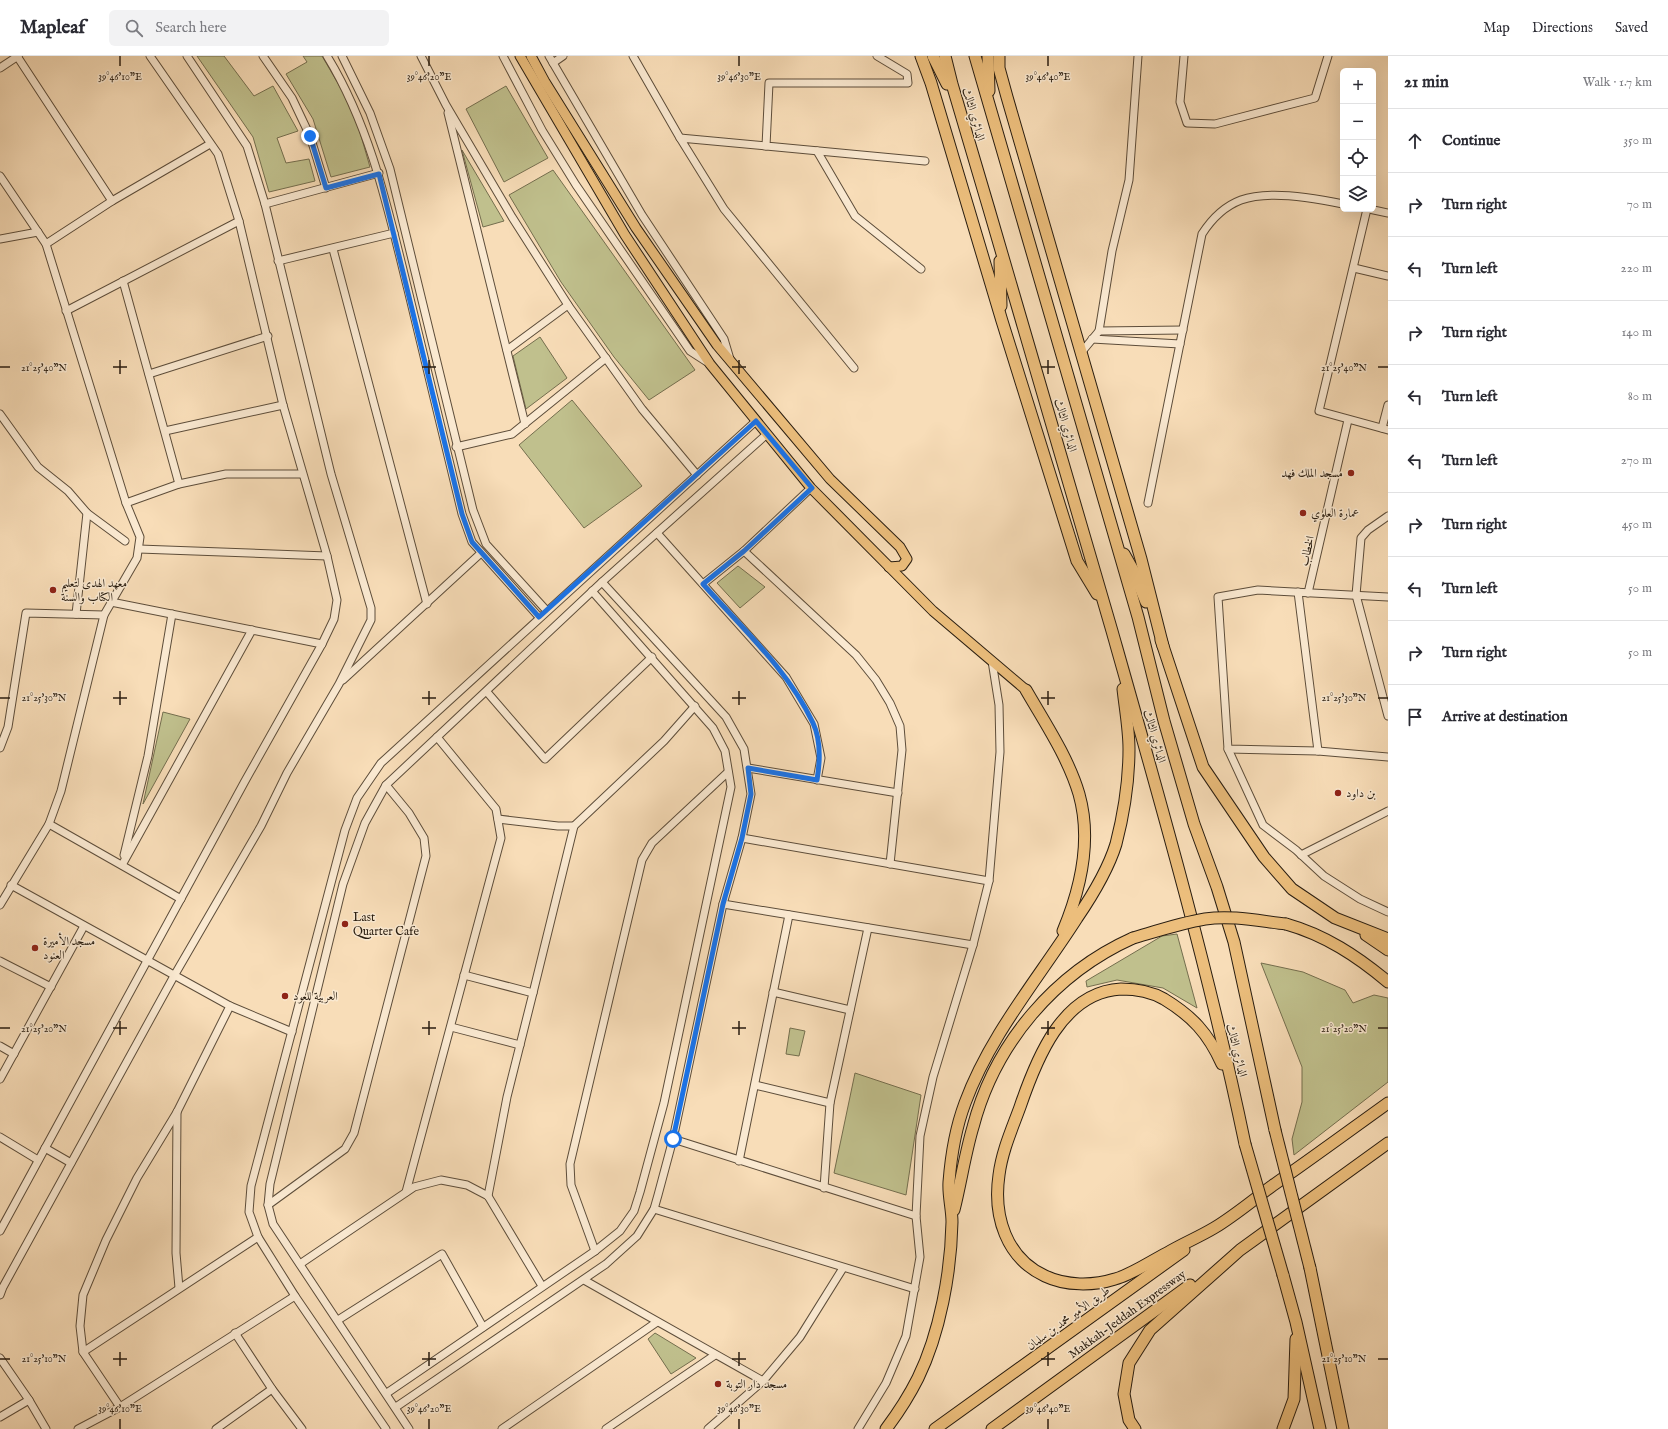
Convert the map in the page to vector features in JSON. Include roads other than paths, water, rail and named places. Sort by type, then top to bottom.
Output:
[{"type":"highway","points":[[920,56],[931,83],[1002,321],[1077,561],[1105,606]]},
{"type":"highway","points":[[933,56],[959,108]]},
{"type":"highway","name":"الدائري الثالث","points":[[945,56],[1121,664],[1198,947],[1234,1092],[1245,1144],[1296,1322],[1320,1429]]},
{"type":"highway","name":"الدائري الثالث","points":[[975,56],[989,110],[1114,537],[1192,817],[1234,942],[1275,1130],[1310,1268],[1343,1429]]},
{"type":"highway","points":[[988,56],[989,110]]},
{"type":"highway","points":[[999,56],[999,68],[1006,97],[1141,559],[1163,646]]},
{"type":"highway","points":[[1000,247],[1002,321]]},
{"type":"highway","points":[[1114,537],[1133,570],[1163,646],[1203,767],[1232,812],[1264,857],[1292,889],[1335,918],[1388,939]]},
{"type":"highway","points":[[952,1222],[949,1183],[954,1144],[964,1105],[977,1073],[994,1041],[1050,961],[1095,890],[1115,846],[1127,789],[1129,748],[1121,664]]},
{"type":"highway","points":[[1026,690],[1068,767],[1079,794],[1083,824],[1084,855],[1079,887],[1067,921],[1050,961]]},
{"type":"highway","points":[[886,1429],[907,1399],[919,1377],[928,1352],[945,1288],[952,1222],[973,1126],[993,1074],[1017,1032],[1041,1004],[1083,966],[1112,948],[1133,938],[1206,919],[1238,918],[1286,924],[1306,930],[1331,941],[1355,956],[1388,982]]},
{"type":"highway","points":[[1349,924],[1388,950]]},
{"type":"highway","points":[[1234,1092],[1213,1043],[1185,1012],[1155,994],[1137,989],[1113,990],[1093,996],[1072,1011],[1053,1034],[1033,1069],[1007,1144],[999,1175],[998,1204],[1003,1229],[1013,1252],[1032,1270],[1057,1281],[1082,1284],[1116,1279],[1215,1227],[1388,1103]]},
{"type":"highway","points":[[1135,1429],[1129,1420],[1124,1394],[1129,1363],[1150,1330],[1240,1250],[1388,1143]]},
{"type":"highway","name":"طريق الأمير محمد بن سلمان","points":[[935,1429],[1215,1227]]},
{"type":"highway","name":"Makkah-Jeddah Expressway","points":[[992,1429],[1240,1250]]},
{"type":"highway","points":[[1283,1429],[1294,1399],[1296,1322]]},
{"type":"main road","points":[[520,56],[624,235],[710,364],[812,488],[932,611],[1026,690]]},
{"type":"main road","points":[[531,56],[545,82],[636,228],[717,345],[830,479],[900,547],[907,559],[902,566],[889,567]]},
{"type":"street","points":[[0,68],[18,56],[112,201]]},
{"type":"street","points":[[0,1230],[322,644],[334,619],[337,600],[327,556],[283,405],[268,336],[238,221],[218,154],[150,56]]},
{"type":"street","points":[[0,1295],[174,976],[262,826],[287,773],[339,684],[371,620],[371,608],[331,474],[265,204],[247,146],[187,56]]},
{"type":"street","points":[[263,56],[292,98],[310,136],[326,188]]},
{"type":"street","points":[[327,56],[339,75],[359,117],[379,174],[462,514],[472,542],[539,617]]},
{"type":"street","points":[[342,56],[370,113],[390,169],[456,447],[473,510],[486,544],[547,611]]},
{"type":"street","points":[[421,56],[446,105],[512,216],[568,305],[642,409],[697,475]]},
{"type":"street","points":[[503,56],[542,130],[576,186],[690,351],[710,364]]},
{"type":"street","points":[[549,56],[642,215],[724,339],[732,363]]},
{"type":"street","points":[[553,63],[563,56]]},
{"type":"street","points":[[633,56],[680,138],[724,209],[854,368]]},
{"type":"street","points":[[766,146],[769,84],[908,83],[907,74],[877,56]]},
{"type":"street","points":[[1080,354],[1099,331],[1112,251],[1129,180],[1138,56]]},
{"type":"street","points":[[1184,56],[1180,102],[1187,123],[1215,124],[1315,98],[1328,56]]},
{"type":"street","points":[[446,105],[525,424]]},
{"type":"street","points":[[680,138],[925,161]]},
{"type":"street","points":[[46,244],[112,201],[210,144]]},
{"type":"street","points":[[817,151],[855,216],[921,269]]},
{"type":"street","points":[[265,204],[379,174]]},
{"type":"street","points":[[0,176],[46,244],[126,503],[140,537],[137,558],[104,615],[61,791],[49,824],[0,905]]},
{"type":"street","points":[[1148,504],[1202,234],[1212,219],[1241,200],[1270,196],[1314,198],[1340,203]]},
{"type":"street","points":[[1376,211],[1388,213]]},
{"type":"street","points":[[1367,212],[1319,411],[1385,429],[1388,404]]},
{"type":"street","points":[[66,311],[238,221]]},
{"type":"street","points":[[0,239],[38,232]]},
{"type":"street","points":[[278,261],[333,249],[394,233]]},
{"type":"street","points":[[333,249],[427,604]]},
{"type":"street","points":[[1354,268],[1388,276]]},
{"type":"street","points":[[123,281],[179,484]]},
{"type":"street","points":[[506,350],[568,305]]},
{"type":"street","points":[[1099,331],[1183,330]]},
{"type":"street","points":[[149,374],[268,336]]},
{"type":"street","points":[[1092,339],[1180,344]]},
{"type":"street","points":[[456,447],[512,434],[606,358]]},
{"type":"street","points":[[165,431],[283,405]]},
{"type":"street","points":[[0,414],[38,467],[68,491],[87,514],[125,541]]},
{"type":"street","name":"الخطاب","points":[[1308,593],[1348,420]]},
{"type":"street","points":[[386,1429],[258,1237],[249,1212],[251,1186],[345,830],[357,798],[381,763],[539,617],[756,421]]},
{"type":"street","points":[[409,1429],[387,1393],[273,1224],[268,1205],[270,1184],[343,884],[365,823],[386,785],[487,692],[592,591],[767,434]]},
{"type":"street","points":[[126,503],[179,484],[226,474],[302,474]]},
{"type":"street","points":[[703,584],[744,551],[812,488]]},
{"type":"street","points":[[76,614],[87,514]]},
{"type":"street","points":[[1388,516],[1368,530],[1361,538],[1356,596],[1388,716]]},
{"type":"street","points":[[657,533],[786,677],[814,724],[821,758],[817,780]]},
{"type":"street","points":[[139,549],[327,556]]},
{"type":"street","points":[[744,551],[856,655],[876,680],[890,703],[900,726],[902,750],[890,864]]},
{"type":"street","points":[[339,684],[427,604],[481,552]]},
{"type":"street","points":[[396,1407],[584,1280],[606,1264],[637,1236],[654,1209],[673,1139],[723,904],[742,838],[751,794],[748,768],[744,749],[726,717],[602,582]]},
{"type":"street","points":[[1388,597],[1258,590],[1218,597],[1228,748],[1263,825],[1301,855],[1324,876],[1360,899],[1388,912]]},
{"type":"street","points":[[387,1393],[595,1251],[620,1231],[634,1210],[664,1103],[731,787],[725,750],[713,728],[592,591]]},
{"type":"street","points":[[1298,592],[1318,751]]},
{"type":"street","points":[[112,602],[322,644]]},
{"type":"street","points":[[0,748],[8,727],[26,613],[104,615]]},
{"type":"street","points":[[122,865],[148,756],[172,614]]},
{"type":"street","points":[[122,865],[252,630]]},
{"type":"street","points":[[487,692],[545,758],[652,658]]},
{"type":"street","points":[[858,1429],[886,1383],[906,1336],[920,1257],[916,1216],[920,1136],[933,1077],[973,945],[990,881],[1000,752],[999,705],[992,661]]},
{"type":"street","points":[[488,1196],[506,1096],[574,826],[664,740],[695,706]]},
{"type":"street","points":[[406,1192],[501,838],[496,809],[437,737]]},
{"type":"street","points":[[1228,748],[1318,751],[1388,757]]},
{"type":"street","points":[[748,768],[898,793]]},
{"type":"street","points":[[595,1251],[571,1185],[570,1164],[642,860],[652,843],[728,772]]},
{"type":"street","points":[[268,1205],[345,1149],[354,1133],[426,856],[424,838],[409,813],[386,785]]},
{"type":"street","points":[[1301,855],[1388,811]]},
{"type":"street","points":[[498,819],[558,826],[574,826]]},
{"type":"street","points":[[49,824],[181,899]]},
{"type":"street","points":[[742,838],[990,881]]},
{"type":"street","points":[[11,885],[230,1006],[292,1032]]},
{"type":"street","points":[[723,904],[973,945]]},
{"type":"street","points":[[739,1162],[788,915]]},
{"type":"street","points":[[0,1079],[84,926]]},
{"type":"street","points":[[824,1188],[830,1103],[868,928]]},
{"type":"street","points":[[0,961],[50,988]]},
{"type":"street","points":[[464,976],[533,993]]},
{"type":"street","points":[[773,992],[850,1010]]},
{"type":"street","points":[[120,1407],[83,1352],[80,1326],[83,1296],[106,1240],[137,1178],[177,1112],[230,1006]]},
{"type":"street","points":[[451,1027],[520,1045]]},
{"type":"street","points":[[0,1046],[14,1054]]},
{"type":"street","points":[[755,1085],[830,1103]]},
{"type":"street","points":[[177,1112],[176,1252],[179,1288]]},
{"type":"street","points":[[0,1137],[38,1160]]},
{"type":"street","points":[[673,1139],[739,1162],[916,1216]]},
{"type":"street","points":[[45,1148],[71,1163]]},
{"type":"street","points":[[300,1264],[414,1187],[441,1180],[467,1185],[488,1196],[542,1286]]},
{"type":"street","points":[[654,1209],[915,1289]]},
{"type":"street","points":[[83,1352],[258,1237]]},
{"type":"street","points":[[338,1320],[442,1254],[483,1327]]},
{"type":"street","points":[[708,1429],[763,1381],[800,1337],[843,1268]]},
{"type":"street","points":[[584,1280],[763,1381]]},
{"type":"street","points":[[78,1429],[120,1407],[235,1333],[296,1296]]},
{"type":"street","points":[[502,1429],[657,1322]]},
{"type":"street","points":[[235,1333],[272,1389],[302,1429]]},
{"type":"street","points":[[606,1429],[715,1354]]},
{"type":"street","points":[[1,1357],[46,1429]]},
{"type":"street","points":[[216,1429],[272,1389]]},
{"type":"street","points":[[0,1417],[29,1400]]},
{"type":"place","name":"مسجد الملك فهد","points":[[1351,473]]},
{"type":"place","name":"عمارة العلوي","points":[[1303,513]]},
{"type":"place","name":"معهد الهدى لتعليم الكتاب والسنة","points":[[53,590]]},
{"type":"place","name":"بن داود","points":[[1338,793]]},
{"type":"place","name":"Last Quarter Cafe","points":[[345,924]]},
{"type":"place","name":"مسجد الأميرة العنود","points":[[35,948]]},
{"type":"place","name":"العربية للعود","points":[[285,996]]},
{"type":"place","name":"مسجد دار التوبة","points":[[718,1384]]}]
